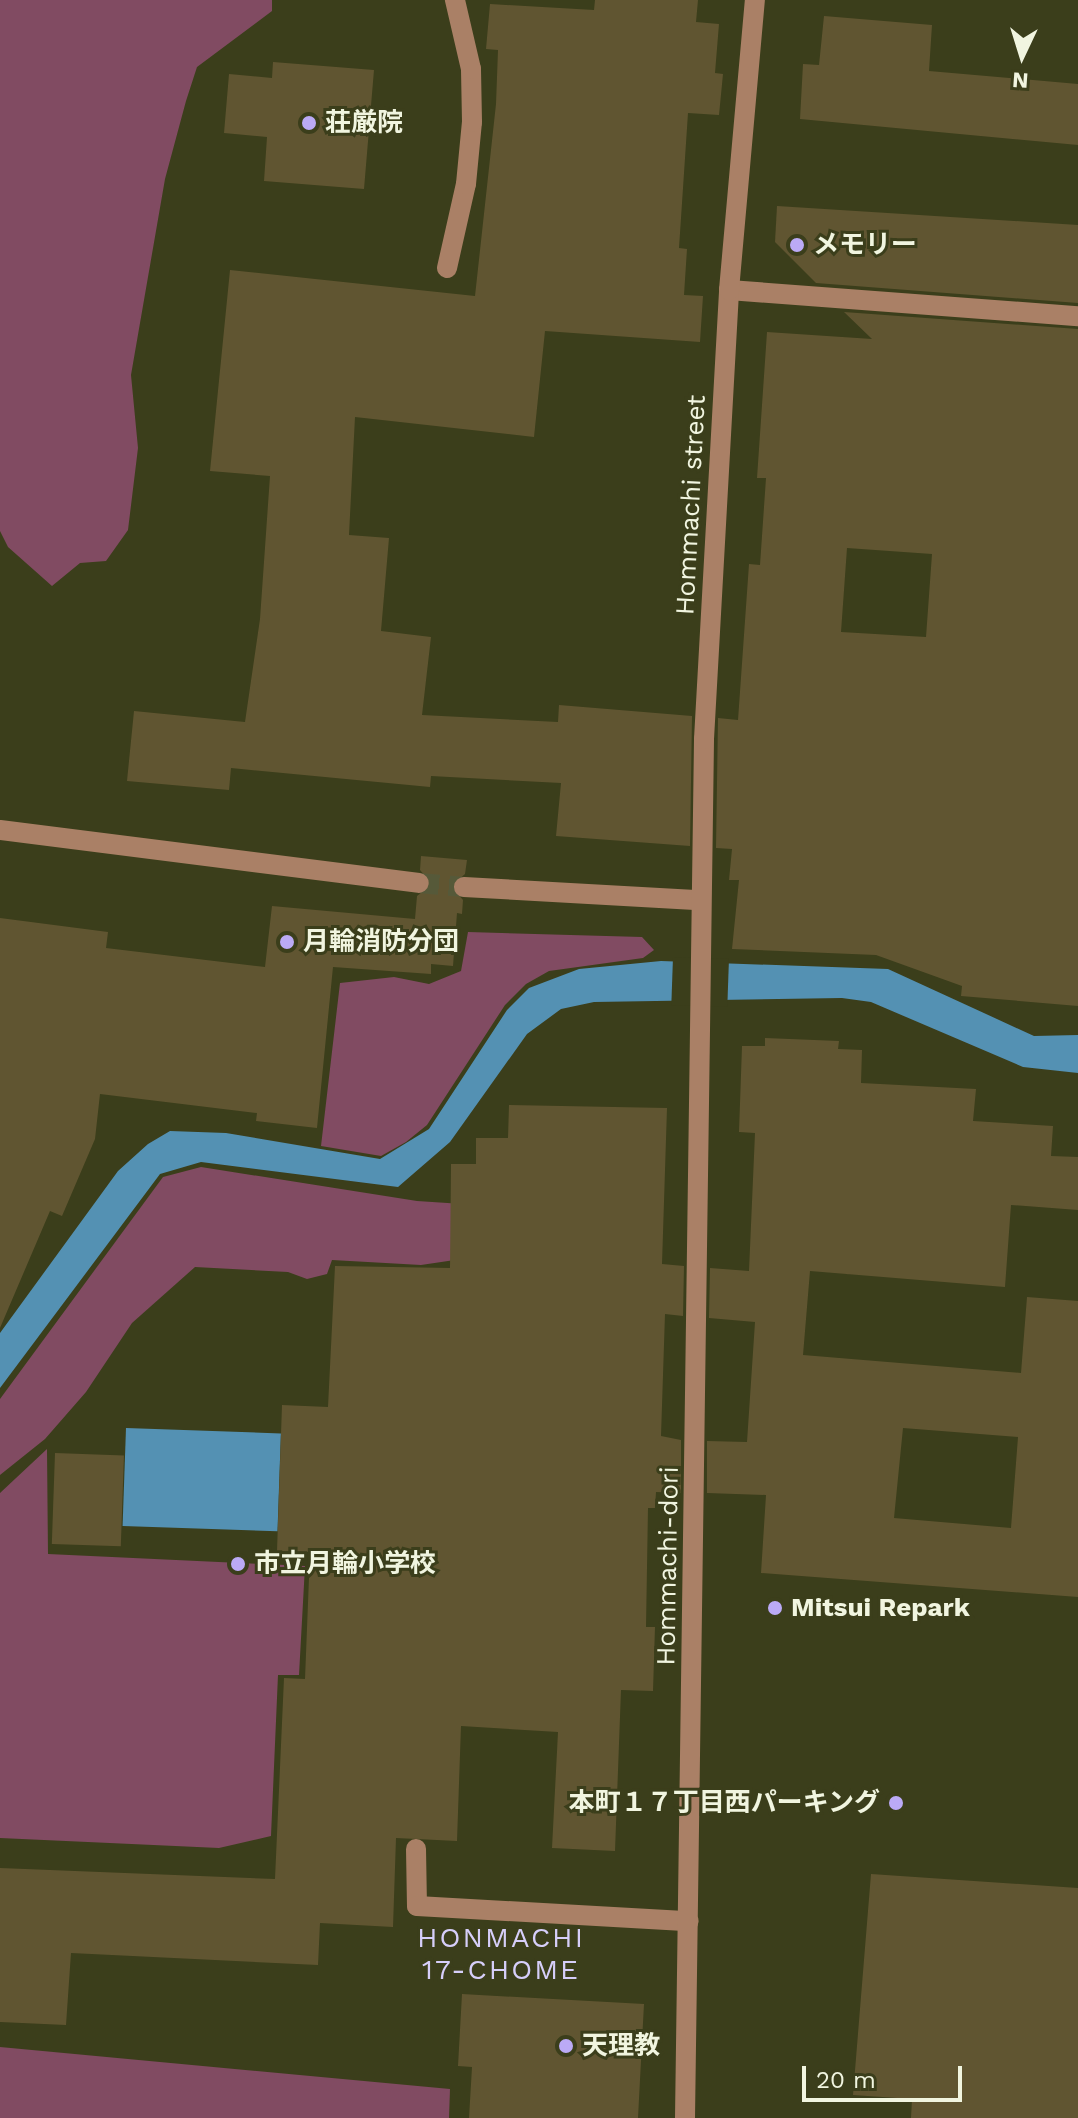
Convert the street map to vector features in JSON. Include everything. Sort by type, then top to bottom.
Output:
[{"type":"street","points":[[447,268],[466,184],[472,122],[471,69],[455,0]]},
{"type":"street","name":"Hommachi street","points":[[698,1015],[698,945],[729,290],[755,0]]},
{"type":"street","points":[[729,290],[1078,316]]},
{"type":"street","points":[[0,830],[419,883]]},
{"type":"street","points":[[464,887],[700,900]]},
{"type":"street","name":"Hommachi-dori","points":[[685,2118],[698,1015]]},
{"type":"street","points":[[416,1849],[417,1906],[689,1921]]},
{"type":"shaded area","points":[[0,0],[272,0],[272,11],[197,67],[186,101],[165,179],[131,375],[138,448],[128,530],[106,561],[80,563],[52,586],[8,547],[0,531]]},
{"type":"shaded area","points":[[468,932],[642,937],[654,950],[643,958],[549,971],[526,984],[505,1005],[427,1125],[406,1142],[381,1156],[321,1146],[340,983],[394,977],[429,984],[461,971]]},
{"type":"shaded area","points":[[201,1167],[417,1201],[493,1206],[475,1257],[421,1265],[332,1260],[327,1274],[307,1279],[288,1272],[195,1267],[132,1323],[86,1392],[45,1439],[0,1475],[0,1399],[163,1177]]},
{"type":"shaded area","points":[[47,1449],[48,1554],[305,1566],[299,1675],[278,1675],[271,1836],[219,1848],[0,1838],[0,1493]]},
{"type":"shaded area","points":[[0,2047],[450,2089],[449,2118],[0,2118]]},
{"type":"water","points":[[661,961],[888,969],[1034,1036],[1078,1035],[1078,1073],[1023,1067],[871,1002],[842,998],[594,1002],[561,1009],[527,1034],[450,1142],[398,1187],[201,1162],[160,1174],[0,1388],[0,1333],[118,1171],[148,1144],[170,1131],[226,1133],[380,1159],[429,1129],[507,1010],[529,988],[579,969]]},
{"type":"water","points":[[126,1428],[281,1433],[277,1531],[123,1526]]},
{"type":"pier","points":[[673,957],[729,959],[727,1007],[671,1005]]},
{"type":"building","points":[[595,0],[698,0],[696,22],[719,24],[715,73],[723,74],[719,115],[688,113],[679,248],[687,249],[684,295],[703,296],[700,342],[545,331],[534,437],[355,417],[349,535],[389,538],[381,631],[431,637],[422,715],[558,722],[559,705],[692,716],[690,846],[556,836],[561,783],[431,776],[430,787],[231,768],[229,790],[127,781],[134,711],[245,722],[260,619],[270,476],[210,471],[230,270],[475,296],[496,104],[498,50],[486,49],[490,4],[594,10]]},
{"type":"building","points":[[824,16],[932,25],[929,71],[1078,84],[1078,145],[800,119],[803,64],[819,65]]},
{"type":"building","points":[[273,62],[374,70],[364,189],[264,181],[267,137],[224,133],[229,74],[272,78]]},
{"type":"building","points":[[777,206],[1078,225],[1078,303],[816,283],[775,242]]},
{"type":"building","points":[[844,312],[1078,329],[1078,1006],[961,996],[962,986],[876,955],[732,949],[739,880],[729,880],[732,849],[716,848],[718,718],[738,720],[749,564],[760,565],[766,478],[757,478],[767,332],[872,339]],"holes":[[[847,548],[932,554],[926,637],[841,632]]]},
{"type":"building","points":[[421,856],[467,860],[465,874],[451,886],[463,900],[462,914],[457,913],[453,966],[431,964],[431,974],[333,967],[317,1128],[256,1121],[257,1113],[100,1094],[95,1139],[62,1216],[50,1211],[0,1328],[0,918],[108,932],[106,948],[265,967],[272,906],[415,919],[417,896],[432,884],[420,870]]},
{"type":"building","points":[[765,1038],[839,1041],[838,1049],[862,1050],[861,1083],[976,1089],[973,1121],[1053,1126],[1051,1156],[1078,1157],[1078,1210],[1011,1205],[1005,1287],[810,1271],[803,1355],[1021,1373],[1027,1297],[1078,1301],[1078,1597],[761,1573],[766,1495],[707,1493],[707,1441],[747,1442],[755,1322],[709,1318],[710,1268],[749,1271],[755,1133],[739,1132],[742,1046],[765,1046]],"holes":[[[903,1428],[1018,1437],[1011,1528],[894,1518]]]},
{"type":"building","points":[[509,1105],[667,1108],[662,1264],[684,1266],[683,1316],[665,1314],[661,1436],[681,1440],[681,1493],[656,1492],[655,1508],[648,1508],[646,1627],[655,1627],[653,1691],[621,1690],[615,1851],[552,1848],[558,1732],[461,1726],[457,1841],[396,1838],[393,1927],[320,1923],[318,1965],[71,1953],[66,2025],[0,2022],[0,1868],[275,1879],[284,1678],[305,1679],[310,1552],[277,1551],[282,1405],[328,1407],[335,1266],[450,1268],[451,1164],[476,1164],[476,1138],[508,1138]]},
{"type":"building","points":[[55,1453],[124,1455],[121,1546],[52,1544]]},
{"type":"building","points":[[871,1874],[1078,1888],[1078,2118],[911,2118],[912,2099],[853,2095]]},
{"type":"building","points":[[462,1994],[644,2004],[638,2118],[469,2118],[472,2067],[458,2066]]},
{"type":"tunnel","points":[[419,883],[464,887]]},
{"type":"place","name":"荘厳院","points":[[309,123]]},
{"type":"place","name":"メモリー","points":[[797,245]]},
{"type":"place","name":"月輪消防分団","points":[[287,942]]},
{"type":"place","name":"市立月輪小学校","points":[[238,1564]]},
{"type":"place","name":"Mitsui Repark","points":[[775,1608]]},
{"type":"place","name":"本町１７丁目西パーキング","points":[[896,1803]]},
{"type":"place","name":"天理教","points":[[566,2046]]},
{"type":"district","name":"HONMACHI 17-CHOME","points":[[501,1954]]}]
